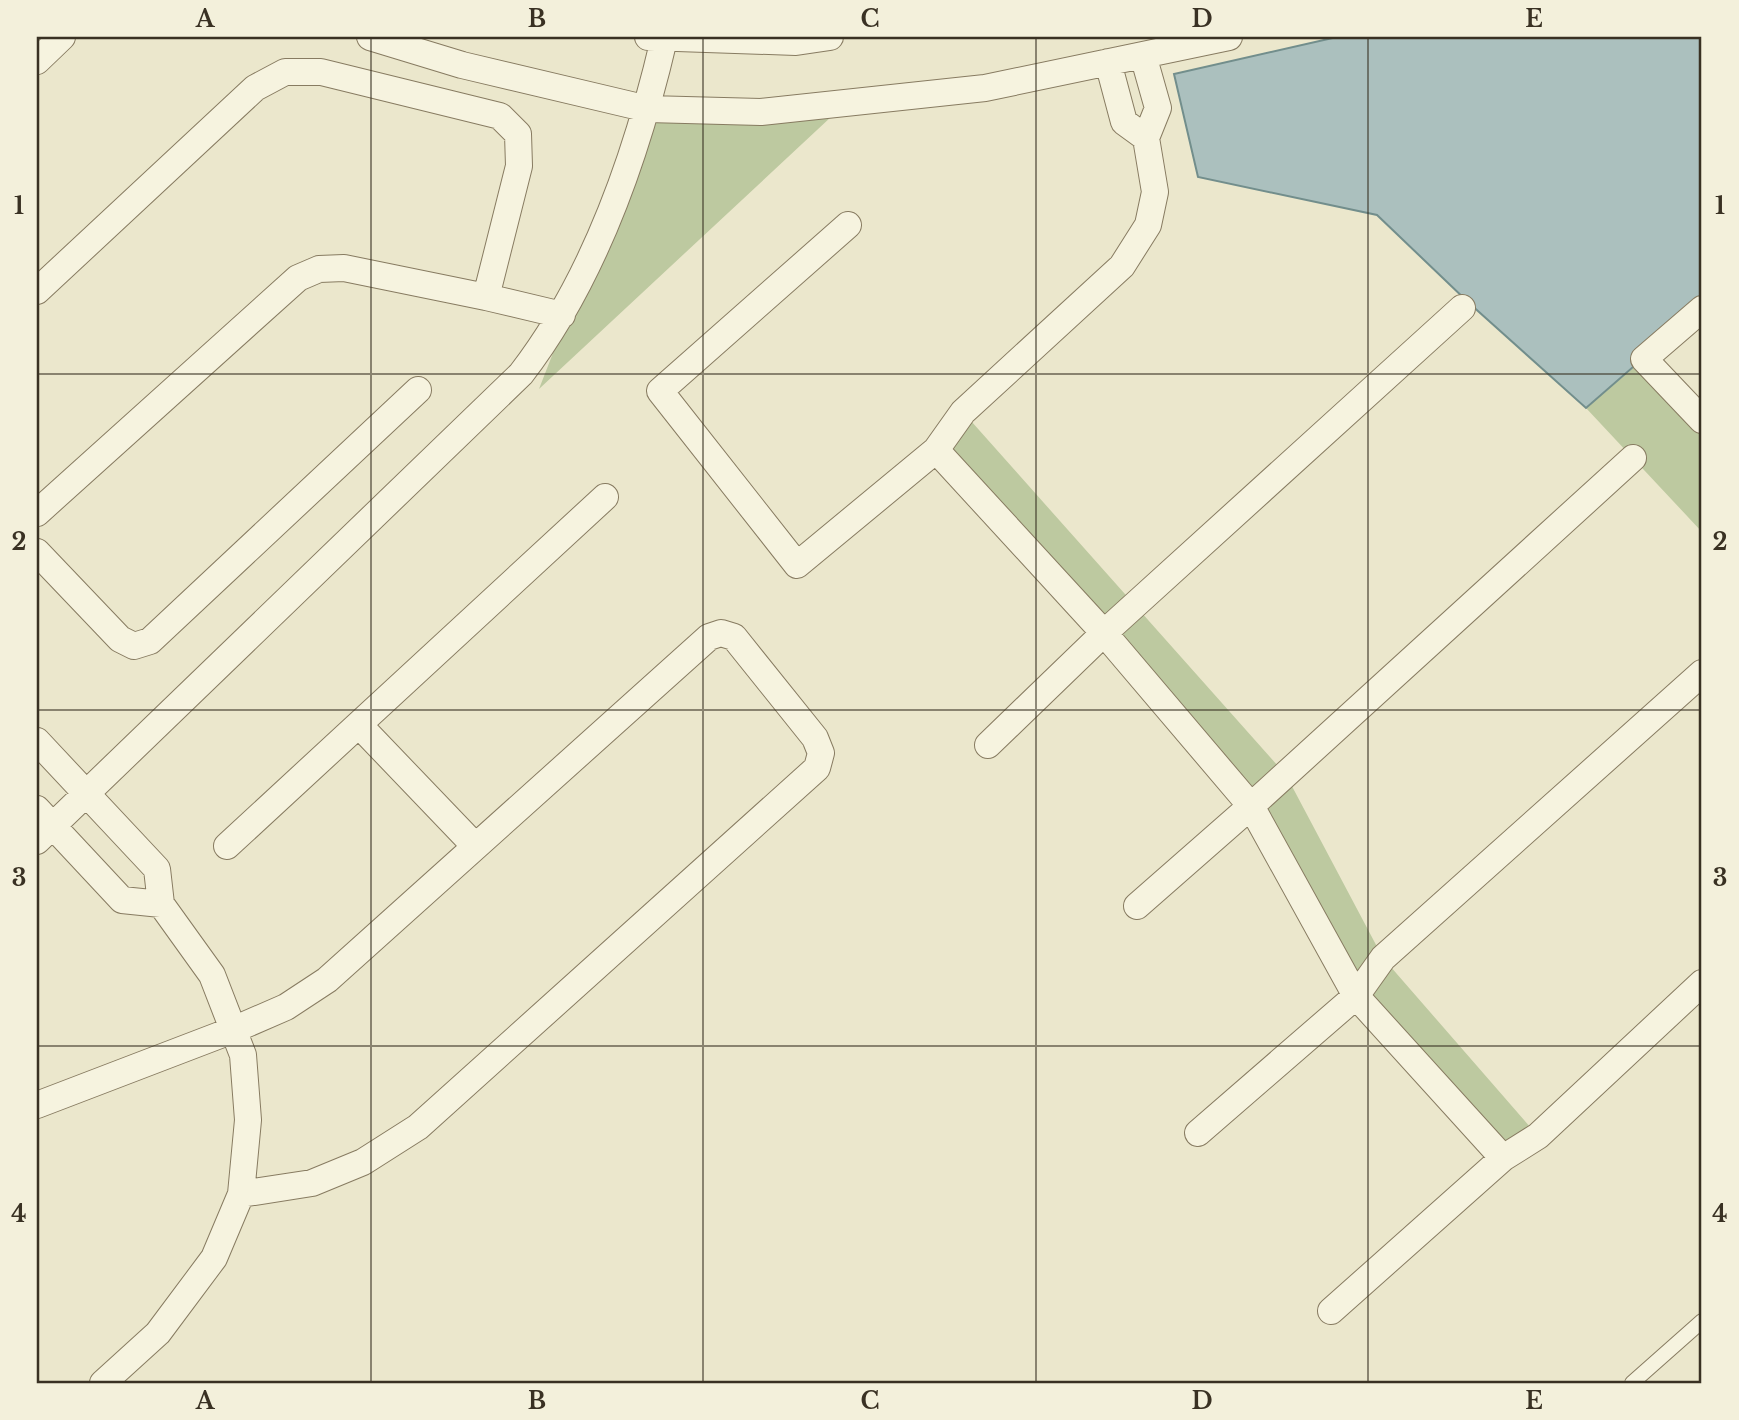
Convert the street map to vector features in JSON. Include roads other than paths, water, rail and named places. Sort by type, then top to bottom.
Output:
[{"type":"street","points":[[37,61],[62,37]]},
{"type":"street","points":[[370,37],[462,65],[648,109],[761,112],[985,88],[1128,53],[1229,37]]},
{"type":"street","points":[[161,904],[122,900],[42,825],[87,794],[522,374],[562,315],[596,245],[648,109],[656,38],[796,42],[830,37]]},
{"type":"street","points":[[848,225],[660,391],[797,565],[936,450],[963,412],[1122,266],[1148,225],[1155,192],[1146,138],[1158,108],[1128,53]]},
{"type":"street","points":[[1128,53],[1124,122],[1146,138]]},
{"type":"street","points":[[37,291],[255,88],[285,72],[321,72],[500,116],[518,134],[519,166],[486,297]]},
{"type":"street","points":[[37,513],[298,278],[319,269],[344,268],[562,315]]},
{"type":"street","points":[[988,745],[1104,633],[1462,308]]},
{"type":"street","points":[[1702,309],[1644,359],[1702,420]]},
{"type":"street","points":[[37,552],[120,639],[134,646],[150,641],[418,390]]},
{"type":"street","points":[[936,450],[1104,633],[1251,806],[1356,996],[1503,1158]]},
{"type":"street","points":[[1137,906],[1251,806],[1633,458]]},
{"type":"street","points":[[227,846],[606,497]]},
{"type":"street","points":[[38,1112],[286,1007],[327,980],[709,637],[721,633],[734,637],[815,738],[821,753],[817,768],[418,1127],[363,1162],[312,1184],[241,1194]]},
{"type":"street","points":[[1198,1133],[1356,996],[1383,958],[1702,673]]},
{"type":"street","points":[[360,726],[475,846]]},
{"type":"street","points":[[37,741],[157,869],[161,904],[212,975],[243,1055],[248,1120],[241,1194],[214,1258],[158,1333],[103,1383]]},
{"type":"street","points":[[1331,1311],[1503,1158],[1538,1136],[1702,983]]},
{"type":"lane","points":[[1632,1383],[1702,1321]]}]
